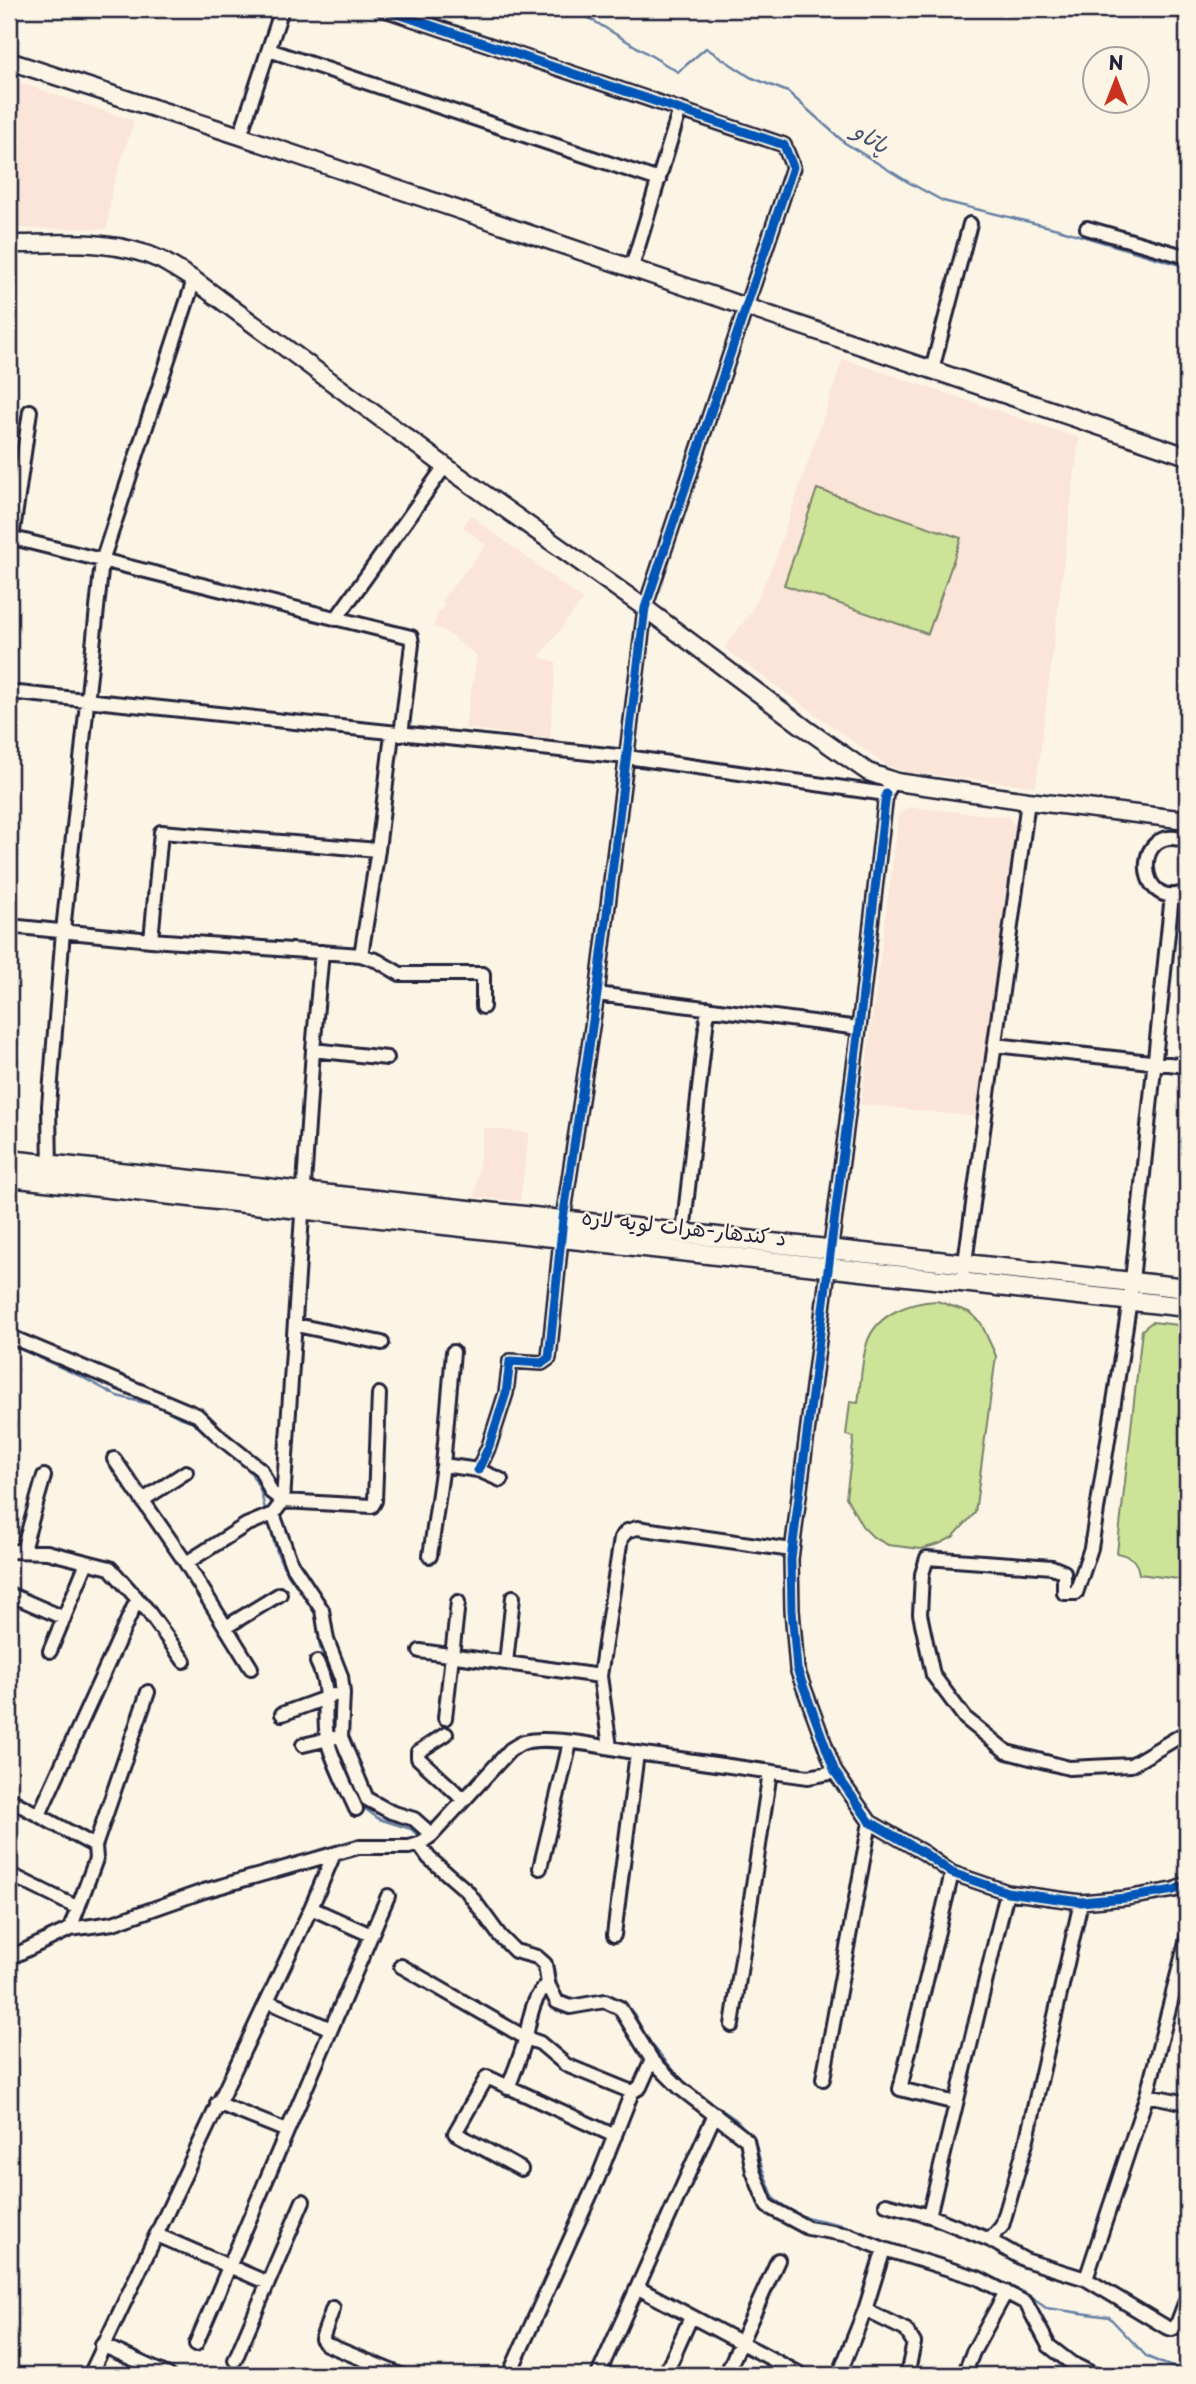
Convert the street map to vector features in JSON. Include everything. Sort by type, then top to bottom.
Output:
[{"type":"highway","name":"د کندهار-هرات لويه لاره","points":[[9,1160],[50,1173],[1131,1291],[1187,1307]]},
{"type":"highway","name":"د کندهار-هرات لويه لاره","points":[[9,1177],[50,1173]]},
{"type":"highway","name":"د کندهار-هرات لويه لاره","points":[[562,1229],[684,1233],[829,1257]]},
{"type":"highway","name":"د کندهار-هرات لويه لاره","points":[[1131,1291],[1187,1288]]},
{"type":"main road","points":[[9,61],[240,136],[1187,456]]},
{"type":"main road","points":[[9,244],[89,244],[127,249],[159,259],[194,280],[890,787],[1183,819]]},
{"type":"street","points":[[240,136],[282,9]]},
{"type":"street","points":[[383,9],[784,145],[793,167],[645,608],[597,993],[562,1229],[549,1357],[541,1363],[510,1361],[506,1393],[489,1446],[478,1470]]},
{"type":"street","points":[[269,50],[659,180]]},
{"type":"street","points":[[631,270],[680,109]]},
{"type":"street","points":[[932,370],[970,224]]},
{"type":"street","points":[[1087,228],[1187,257]]},
{"type":"street","points":[[50,1173],[49,1106],[63,931],[102,561],[194,280]]},
{"type":"street","points":[[30,411],[10,538],[411,637],[361,955]]},
{"type":"street","points":[[336,619],[446,466]]},
{"type":"street","points":[[9,692],[890,787],[792,1550],[792,1610],[797,1669],[835,1772],[870,1822],[924,1853],[952,1873],[1007,1892],[1081,1902],[1174,1890],[1187,1884]]},
{"type":"street","points":[[964,1272],[1028,801]]},
{"type":"street","points":[[1183,819],[1182,840],[1159,842],[1152,848],[1145,864],[1150,882],[1163,893],[1172,895],[1187,891]]},
{"type":"street","points":[[151,940],[161,831],[378,850]]},
{"type":"street","points":[[1172,895],[1131,1291],[1091,1548],[1076,1592],[1064,1594],[1064,1572],[1052,1567],[927,1558],[922,1574],[920,1614],[933,1675],[965,1718],[1007,1752],[1069,1768],[1131,1765],[1187,1732]]},
{"type":"street","points":[[9,926],[151,940],[361,955],[400,974],[483,974],[483,1007]]},
{"type":"street","points":[[186,1563],[246,1525],[267,1516],[283,1501],[313,1049],[322,952]]},
{"type":"street","points":[[597,993],[859,1028]]},
{"type":"street","points":[[684,1233],[708,1008]]},
{"type":"street","points":[[995,1045],[1187,1066]]},
{"type":"street","points":[[313,1049],[387,1058]]},
{"type":"street","points":[[296,1325],[382,1343]]},
{"type":"street","points":[[9,1336],[197,1415],[261,1470],[271,1492],[283,1501],[372,1506],[375,1501],[379,1394]]},
{"type":"street","points":[[430,1556],[443,1465],[453,1352]]},
{"type":"street","points":[[114,1459],[186,1563],[251,1668]]},
{"type":"street","points":[[443,1465],[478,1470],[501,1480]]},
{"type":"street","points":[[143,1500],[186,1472]]},
{"type":"street","points":[[23,1550],[44,1476]]},
{"type":"street","points":[[267,1516],[291,1563],[322,1610],[327,1640],[341,1676],[344,1693],[341,1737],[367,1799],[391,1812],[414,1819],[425,1840],[429,1858],[467,1891],[500,1936],[515,1951],[537,1957],[545,1964],[548,1984],[558,2001],[570,2007],[605,2001],[620,2008],[652,2060],[680,2088],[747,2140],[753,2171],[767,2206],[808,2228],[849,2235],[884,2249],[978,2278],[1006,2292],[1026,2303],[1049,2346],[1069,2369],[1095,2375]]},
{"type":"street","points":[[610,1747],[600,1675],[621,1538],[627,1531],[637,1528],[792,1550]]},
{"type":"street","points":[[9,1551],[47,1552],[110,1568],[142,1604],[184,1661]]},
{"type":"street","points":[[50,1651],[85,1567]]},
{"type":"street","points":[[9,1594],[64,1618]]},
{"type":"street","points":[[226,1627],[280,1594]]},
{"type":"street","points":[[506,1663],[513,1597]]},
{"type":"street","points":[[445,1717],[458,1602]]},
{"type":"street","points":[[38,1815],[135,1604],[142,1604]]},
{"type":"street","points":[[420,1651],[600,1675]]},
{"type":"street","points":[[317,1662],[325,1678],[327,1738],[356,1809]]},
{"type":"street","points":[[70,1929],[96,1859],[95,1846],[148,1692]]},
{"type":"street","points":[[282,1714],[327,1696],[344,1693]]},
{"type":"street","points":[[446,1734],[418,1752],[418,1758],[464,1800]]},
{"type":"street","points":[[303,1745],[341,1737]]},
{"type":"street","points":[[9,1958],[70,1929],[113,1923],[204,1891],[358,1847],[409,1847],[425,1840],[510,1750],[524,1742],[542,1739],[610,1747],[808,1777],[835,1772]]},
{"type":"street","points":[[540,1868],[570,1743]]},
{"type":"street","points":[[614,1935],[637,1753]]},
{"type":"street","points":[[732,2025],[770,1772]]},
{"type":"street","points":[[9,1799],[95,1846]]},
{"type":"street","points":[[823,2079],[870,1822]]},
{"type":"street","points":[[90,2375],[334,1854]]},
{"type":"street","points":[[952,1873],[900,2089],[956,2103]]},
{"type":"street","points":[[9,1874],[78,1908]]},
{"type":"street","points":[[929,2216],[1007,1892]]},
{"type":"street","points":[[196,2344],[388,1896]]},
{"type":"street","points":[[990,2241],[1002,2226],[1026,2143],[1081,1902]]},
{"type":"street","points":[[311,1908],[371,1935]]},
{"type":"street","points":[[1086,2279],[1147,2095],[1187,1938]]},
{"type":"street","points":[[401,1966],[526,2038],[540,2043],[566,2065],[632,2092]]},
{"type":"street","points":[[508,2088],[526,2038],[528,2018],[542,1989],[548,1984]]},
{"type":"street","points":[[267,2001],[331,2029]]},
{"type":"street","points":[[509,2375],[615,2137],[632,2092],[640,2087],[652,2060]]},
{"type":"street","points":[[521,2169],[456,2135],[454,2131],[485,2078],[489,2077],[615,2137]]},
{"type":"street","points":[[1147,2095],[1187,2103]]},
{"type":"street","points":[[217,2103],[287,2131]]},
{"type":"street","points":[[598,2375],[715,2114]]},
{"type":"street","points":[[235,2360],[303,2201]]},
{"type":"street","points":[[887,2204],[929,2216],[990,2241],[1025,2260],[1086,2279],[1172,2329],[1176,2327],[1187,2298]]},
{"type":"street","points":[[157,2235],[268,2283]]},
{"type":"street","points":[[839,2375],[865,2311],[884,2249]]},
{"type":"street","points":[[726,2375],[778,2260]]},
{"type":"street","points":[[638,2288],[803,2375]]},
{"type":"street","points":[[964,2375],[973,2352],[1006,2292]]},
{"type":"street","points":[[333,2308],[322,2339],[326,2344],[401,2375]]},
{"type":"street","points":[[865,2311],[906,2330],[914,2343],[907,2375]]},
{"type":"street","points":[[665,2375],[691,2317]]},
{"type":"street","points":[[102,2345],[168,2375]]},
{"type":"shaded area","points":[[9,79],[134,121],[112,189],[107,229],[9,228]]},
{"type":"shaded area","points":[[843,359],[1079,438],[1036,786],[906,772],[886,765],[724,648],[752,611],[774,562]]},
{"type":"shaded area","points":[[470,515],[583,600],[539,657],[556,662],[550,739],[465,728],[477,656],[442,629],[433,628],[437,614],[445,605],[442,600],[486,545],[463,527]]},
{"type":"shaded area","points":[[908,807],[1008,817],[1015,826],[977,1117],[861,1104],[899,815]]},
{"type":"shaded area","points":[[484,1128],[529,1133],[520,1201],[475,1197]]},
{"type":"green space","points":[[817,489],[961,538],[928,634],[784,585]]},
{"type":"green space","points":[[937,1301],[969,1312],[981,1323],[996,1356],[975,1513],[953,1537],[939,1544],[921,1549],[888,1545],[873,1537],[862,1526],[846,1497],[854,1437],[846,1435],[850,1402],[858,1403],[865,1350],[871,1333],[878,1324],[905,1307]]},
{"type":"green space","points":[[1152,1322],[1187,1326],[1187,1580],[1139,1574],[1133,1559],[1117,1553],[1142,1330]]},
{"type":"waterway","name":"پاتاو","points":[[574,9],[678,72],[706,48],[750,77],[788,92],[845,143],[943,201],[1058,229],[1187,267]]},
{"type":"waterway","points":[[9,1344],[117,1396],[161,1407],[203,1429]]},
{"type":"waterway","points":[[246,1464],[260,1489],[266,1513]]},
{"type":"waterway","points":[[268,1519],[281,1561],[306,1596]]},
{"type":"waterway","points":[[315,1610],[320,1647],[335,1691]]},
{"type":"waterway","points":[[337,1743],[357,1796]]},
{"type":"waterway","points":[[360,1805],[379,1819],[411,1829],[421,1838]]},
{"type":"waterway","points":[[426,1843],[442,1862]]},
{"type":"waterway","points":[[458,1875],[470,1884],[483,1903]]},
{"type":"waterway","points":[[538,1952],[551,1962],[557,1989]]},
{"type":"waterway","points":[[608,1996],[619,1999],[634,2014],[648,2040],[685,2084]]},
{"type":"waterway","points":[[690,2088],[735,2119],[754,2138],[774,2199],[797,2215],[846,2226],[875,2239]]},
{"type":"waterway","points":[[948,2262],[982,2273],[1027,2294],[1046,2308],[1109,2317],[1147,2357],[1187,2373]]},
{"type":"cycle path","points":[[383,9],[784,145],[793,167],[645,608],[597,994],[563,1219],[549,1358],[542,1363],[510,1361],[506,1393],[489,1446],[478,1470]]},
{"type":"cycle path","points":[[886,794],[791,1559],[797,1669],[835,1772],[870,1822],[924,1853],[952,1873],[1007,1892],[1081,1902],[1174,1890],[1187,1884]]}]
